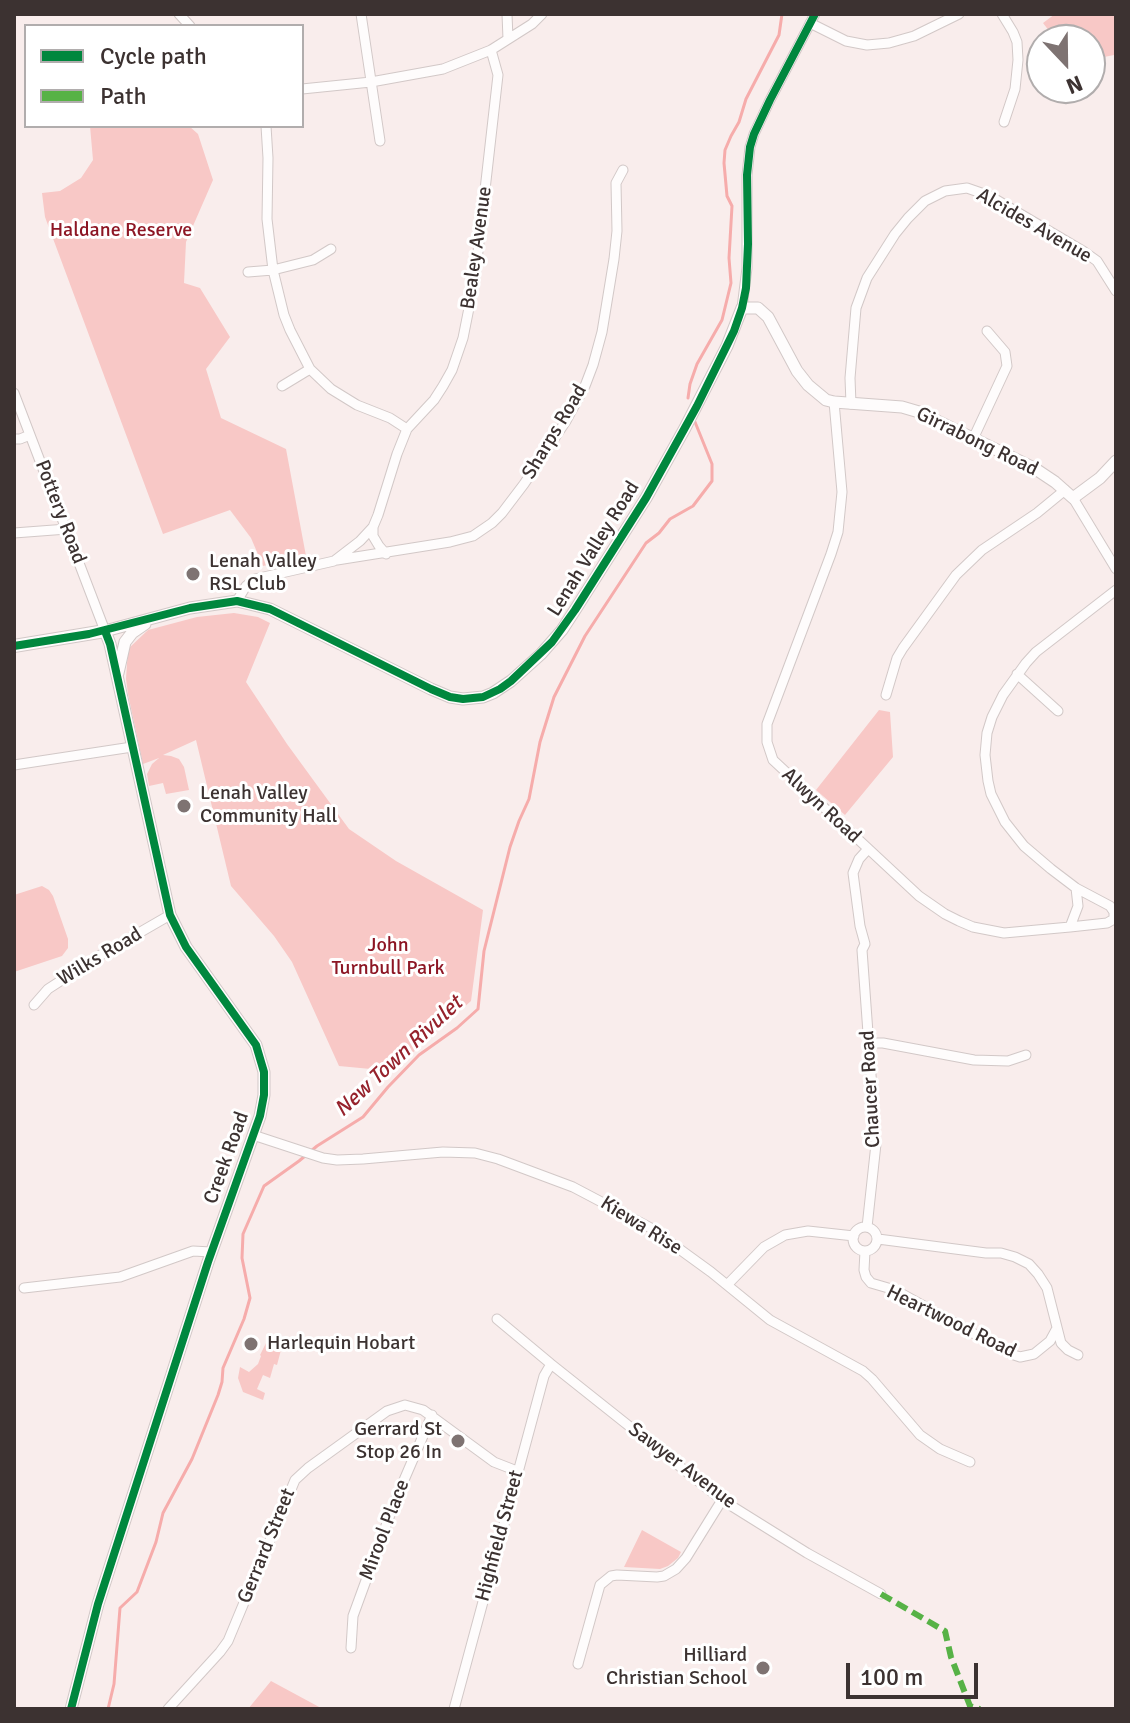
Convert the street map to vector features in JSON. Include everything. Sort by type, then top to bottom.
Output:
[{"type":"main road","points":[[14,646],[105,631]]},
{"type":"street","points":[[361,14],[380,141]]},
{"type":"street","points":[[507,14],[508,39]]},
{"type":"street","points":[[304,89],[371,82],[443,69],[491,50],[532,24],[542,14]]},
{"type":"street","points":[[812,18],[846,41],[867,45],[914,36],[959,14]]},
{"type":"street","points":[[1002,14],[1017,42],[1018,60],[1015,89],[1004,122]]},
{"type":"street","name":"Lenah Valley Road","points":[[105,631],[190,608],[237,601],[270,609],[450,697],[483,697],[500,689],[525,669],[552,642],[582,600],[646,498],[730,339],[746,288],[750,147],[812,18]]},
{"type":"street","name":"Bealey Avenue","points":[[407,429],[443,386],[463,338],[475,278],[498,75],[491,50]]},
{"type":"street","points":[[266,128],[267,219],[273,270],[284,315],[310,369],[331,389],[344,399],[380,413],[407,429],[373,527],[334,561]]},
{"type":"street","name":"Sharps Road","points":[[237,601],[246,586],[255,579],[334,561],[462,540],[483,530],[502,513],[566,421],[593,365],[602,332],[617,231],[616,183],[623,170]]},
{"type":"street","name":"Alcides Avenue","points":[[851,404],[856,308],[867,278],[908,218],[925,201],[945,191],[967,188],[990,196],[1090,255],[1116,289]]},
{"type":"street","points":[[248,272],[273,270],[313,260],[331,249]]},
{"type":"street","name":"Girrabong Road","points":[[742,308],[758,308],[768,317],[801,378],[820,396],[834,402],[911,409],[1034,468],[1069,494],[1116,569]]},
{"type":"street","points":[[973,439],[1007,366],[1005,352],[987,331]]},
{"type":"street","points":[[282,386],[310,369]]},
{"type":"street","name":"Pottery Road","points":[[14,393],[105,631]]},
{"type":"street","name":"Alwyn Road","points":[[834,402],[842,492],[838,532],[771,712],[766,733],[769,752],[779,768],[931,905],[945,914],[973,927],[1004,933],[1107,923],[1115,916]]},
{"type":"street","points":[[14,439],[30,435]]},
{"type":"street","points":[[886,695],[897,658],[956,575],[999,537],[1100,478],[1116,461]]},
{"type":"street","points":[[373,527],[373,536],[386,554]]},
{"type":"street","points":[[14,533],[67,529]]},
{"type":"street","points":[[1115,916],[1110,906],[1076,888],[1013,834],[991,794],[986,768],[987,733],[992,717],[1017,674],[1036,652],[1116,590]]},
{"type":"street","name":"Lenah Valley Road","points":[[117,677],[125,642],[152,619]]},
{"type":"street","name":"Creek Road","points":[[71,1709],[98,1604],[211,1252],[263,1106],[264,1095],[264,1072],[258,1051],[243,1025],[186,947],[170,915],[105,631]]},
{"type":"street","points":[[1017,674],[1058,711]]},
{"type":"street","points":[[14,765],[132,747]]},
{"type":"street","name":"Chaucer Road","points":[[867,1227],[876,1144],[862,950],[865,944],[853,873],[868,849]]},
{"type":"street","points":[[1070,927],[1078,906],[1076,888]]},
{"type":"street","name":"Wilks Road","points":[[34,1005],[48,989],[170,915]]},
{"type":"street","points":[[870,1043],[974,1060],[1008,1061],[1026,1055]]},
{"type":"street","name":"Kiewa Rise","points":[[253,1135],[337,1160],[443,1152],[488,1156],[573,1187],[626,1213],[666,1238],[770,1320],[863,1371],[920,1435],[940,1449],[970,1462]]},
{"type":"street","points":[[867,1227],[875,1232],[878,1239],[873,1249],[865,1251],[855,1245],[854,1236],[867,1227]]},
{"type":"street","points":[[727,1285],[764,1247],[785,1235],[808,1231],[854,1236]]},
{"type":"street","points":[[878,1239],[1001,1253],[1029,1264],[1047,1288],[1061,1343],[1078,1355]]},
{"type":"street","points":[[24,1288],[120,1277],[193,1251],[211,1252]]},
{"type":"street","name":"Heartwood Road","points":[[865,1251],[864,1270],[871,1283],[895,1290],[1011,1354],[1020,1357],[1034,1354],[1050,1341],[1056,1330]]},
{"type":"street","name":"Sawyer Avenue","points":[[497,1319],[722,1500],[881,1594]]},
{"type":"street","name":"Highfield Street","points":[[454,1709],[517,1471],[544,1376],[551,1364]]},
{"type":"street","name":"Gerrard Street","points":[[168,1709],[228,1641],[295,1480],[393,1408],[411,1406],[423,1410],[494,1462],[517,1471]]},
{"type":"street","name":"Mirool Place","points":[[351,1648],[353,1616],[395,1501],[432,1415]]},
{"type":"street","points":[[578,1664],[600,1585],[611,1576],[657,1577],[670,1573],[686,1558],[722,1500]]},
{"type":"green space","points":[[1055,14],[1116,14],[1116,52],[1106,57],[1106,24],[1043,23]]},
{"type":"green space","name":"Haldane Reserve","points":[[90,128],[191,128],[198,134],[213,180],[186,242],[184,283],[200,288],[230,337],[206,369],[221,418],[286,449],[306,556],[263,566],[251,538],[230,510],[163,534],[45,217],[42,193],[60,191],[81,178],[93,160]]},
{"type":"green space","name":"John Turnbull Park","points":[[234,613],[258,617],[270,623],[246,682],[349,829],[396,861],[483,910],[471,1001],[392,1071],[339,1066],[292,962],[231,886],[196,740],[163,755],[179,759],[189,790],[166,794],[163,783],[149,786],[147,774],[159,758],[143,764],[126,679],[128,649],[148,630],[197,617]]},
{"type":"green space","points":[[879,710],[890,712],[893,757],[845,815],[816,790]]},
{"type":"green space","points":[[42,886],[53,896],[68,939],[68,948],[62,956],[14,972],[14,895]]},
{"type":"green space","points":[[267,1341],[281,1350],[270,1378],[263,1375],[257,1389],[265,1393],[263,1400],[243,1392],[238,1378],[240,1367],[249,1372],[258,1364]]},
{"type":"green space","points":[[642,1530],[681,1552],[678,1558],[660,1569],[624,1567]]},
{"type":"green space","points":[[271,1681],[321,1708],[327,1709],[248,1709]]},
{"type":"waterway","name":"New Town Rivulet","points":[[688,398],[697,364],[722,320],[731,283],[732,206],[727,196],[725,150],[746,99],[779,35],[782,14]]},
{"type":"waterway","name":"New Town Rivulet","points":[[108,1709],[114,1684],[120,1608],[137,1592],[156,1542],[163,1513],[192,1459],[218,1395],[223,1368],[244,1319],[250,1298],[242,1258],[243,1234],[264,1186],[317,1146],[363,1117],[419,1055],[478,1009],[484,951],[510,847],[529,799],[540,742],[554,697],[585,636],[646,543],[670,519],[693,506],[712,481],[712,464],[695,422]]},
{"type":"marked path","points":[[881,1594],[945,1631],[951,1657],[970,1706],[980,1709]]},
{"type":"cycle path","points":[[14,646],[89,634],[190,608],[237,601],[270,609],[450,697],[483,697],[511,681],[552,642],[575,610],[646,498],[734,331],[746,288],[750,147],[770,100],[815,14]]},
{"type":"cycle path","points":[[71,1709],[98,1604],[208,1262],[260,1116],[264,1095],[264,1072],[256,1045],[186,947],[170,915],[105,631]]},
{"type":"place","name":"Lenah Valley RSL Club","points":[[193,574]]},
{"type":"place","name":"Lenah Valley Community Hall","points":[[184,806]]},
{"type":"place","name":"Harlequin Hobart","points":[[251,1344]]},
{"type":"place","name":"Gerrard St Stop 26 In","points":[[458,1441]]},
{"type":"place","name":"Hilliard Christian School","points":[[763,1668]]}]
